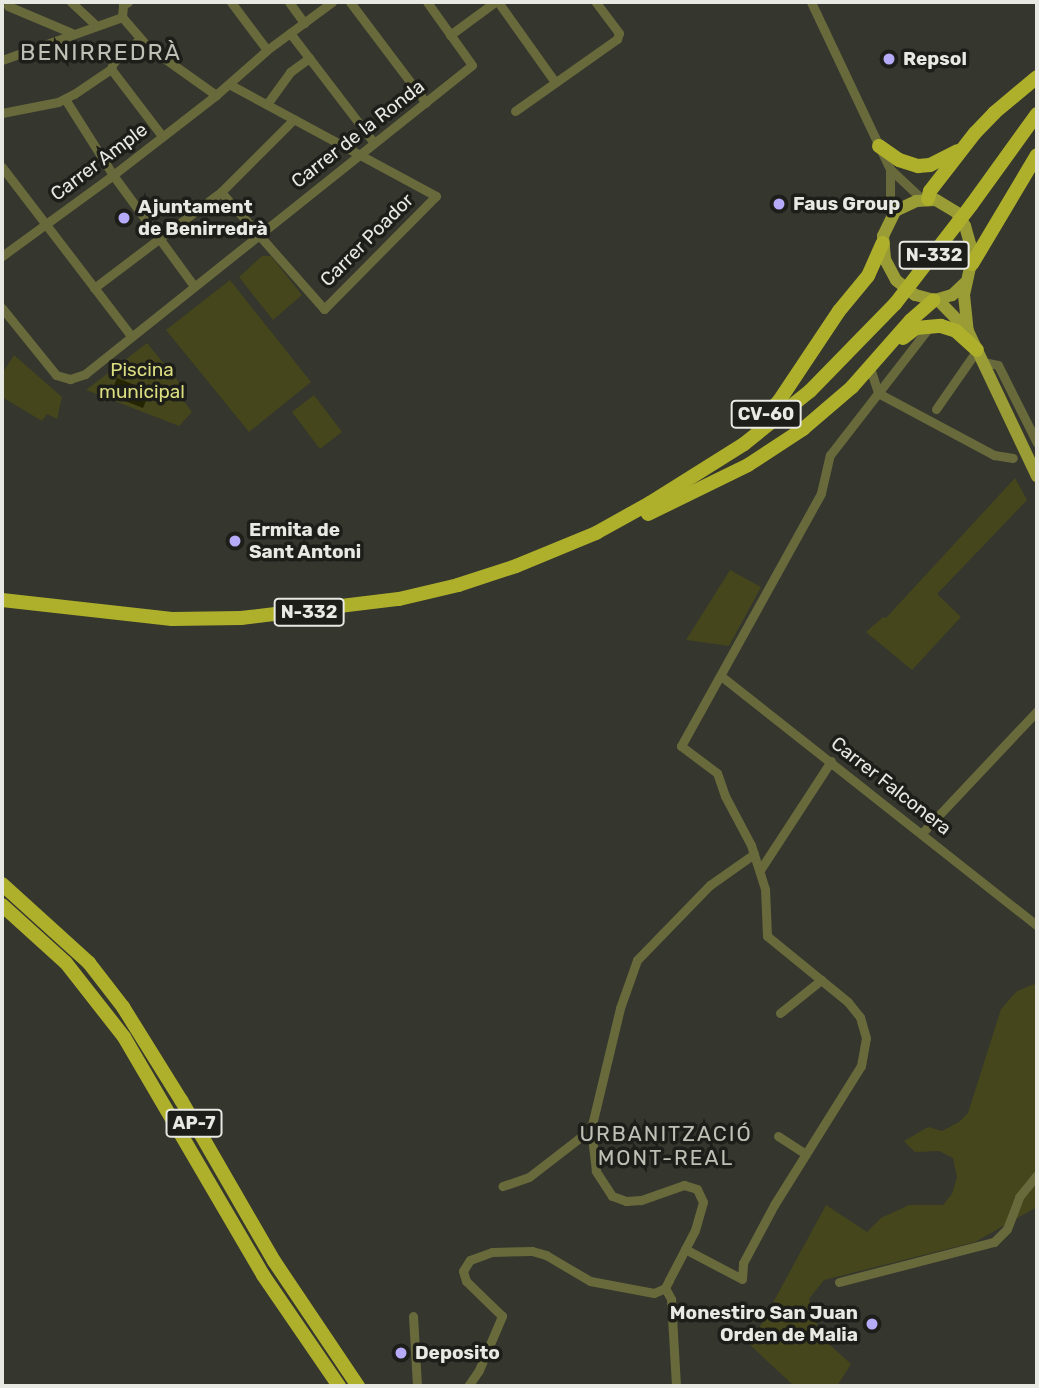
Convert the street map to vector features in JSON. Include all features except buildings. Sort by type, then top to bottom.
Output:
[{"type":"highway","points":[[925,199],[993,113],[1037,77]]},
{"type":"highway","name":"N-332","points":[[2,600],[172,619],[287,615],[399,599],[458,585],[596,533],[650,503],[744,444],[810,391],[895,304],[1037,114]]},
{"type":"highway","points":[[879,146],[899,160],[918,166],[936,162],[964,147]]},
{"type":"highway","points":[[972,264],[1037,155]]},
{"type":"highway","name":"CV-60","points":[[596,533],[626,509],[734,442],[763,418],[792,383],[839,311],[868,276],[883,243]]},
{"type":"highway","points":[[876,363],[911,320],[936,300]]},
{"type":"highway","points":[[576,541],[596,541],[748,465],[803,429],[916,328],[932,325],[956,331],[980,356]]},
{"type":"highway","name":"AP-7","points":[[2,884],[89,963],[123,1007],[181,1100],[274,1261],[358,1386]]},
{"type":"highway","name":"AP-7","points":[[2,905],[66,963],[124,1037],[263,1275],[339,1386]]},
{"type":"main road","points":[[968,331],[965,283],[972,264],[970,235],[961,218],[943,203],[925,199],[907,203],[890,217],[883,243],[885,258],[896,280],[915,295],[936,300],[968,331],[1037,475]]},
{"type":"main road","points":[[936,300],[952,295],[965,283]]},
{"type":"street","points":[[71,2],[96,25]]},
{"type":"street","points":[[128,2],[123,5],[122,18],[140,39],[216,94]]},
{"type":"street","points":[[231,2],[267,50]]},
{"type":"street","points":[[289,2],[304,23]]},
{"type":"street","name":"Carrer Ample","points":[[2,256],[113,175],[229,84],[267,50],[332,2]]},
{"type":"street","points":[[350,2],[426,103]]},
{"type":"street","points":[[427,2],[450,34],[497,2],[555,82]]},
{"type":"street","points":[[515,111],[617,39],[619,33],[596,2]]},
{"type":"street","points":[[811,2],[890,169],[925,199]]},
{"type":"street","points":[[5,5],[72,33]]},
{"type":"street","points":[[2,60],[72,33],[122,18]]},
{"type":"street","points":[[290,33],[374,143]]},
{"type":"street","name":"Carrer de la Ronda","points":[[2,308],[47,367],[65,379],[85,374],[472,65],[450,34]]},
{"type":"street","points":[[2,113],[65,99],[111,69],[113,63],[140,39]]},
{"type":"street","points":[[267,104],[290,72],[309,58]]},
{"type":"street","points":[[111,69],[162,136]]},
{"type":"street","points":[[229,84],[359,155]]},
{"type":"street","points":[[65,99],[113,175],[194,286]]},
{"type":"street","points":[[94,288],[221,192],[295,119]]},
{"type":"street","name":"Carrer Poador","points":[[260,234],[324,309],[436,196],[359,155]]},
{"type":"street","points":[[2,167],[131,336]]},
{"type":"street","points":[[890,169],[890,217]]},
{"type":"street","points":[[221,192],[260,234]]},
{"type":"street","points":[[685,1250],[742,1279],[743,1263],[806,1154],[856,1076],[866,1047],[860,1017],[848,1002],[767,936],[765,890],[754,854],[725,796],[717,773],[681,746],[821,494],[830,455],[927,330]]},
{"type":"street","points":[[936,410],[980,356],[998,365],[1037,443]]},
{"type":"street","points":[[876,363],[878,393]]},
{"type":"street","points":[[878,393],[986,451],[1013,458]]},
{"type":"street","name":"Carrer Falconera","points":[[721,676],[1037,926]]},
{"type":"street","points":[[922,833],[1037,711]]},
{"type":"street","points":[[760,870],[831,761]]},
{"type":"street","points":[[468,1386],[479,1370],[502,1316],[464,1277],[466,1263],[475,1257],[492,1252],[531,1251],[546,1255],[590,1281],[648,1294],[665,1288],[699,1219],[701,1193],[684,1185],[647,1199],[618,1199],[598,1179],[591,1129],[620,1008],[637,960],[710,885],[754,854]]},
{"type":"street","points":[[780,1013],[821,980]]},
{"type":"street","points":[[503,1186],[529,1177],[591,1129]]},
{"type":"street","points":[[778,1136],[806,1154]]},
{"type":"street","points":[[839,1282],[994,1242],[1003,1235],[1014,1205],[1037,1175]]},
{"type":"street","points":[[665,1288],[671,1299],[676,1386]]},
{"type":"street","points":[[413,1316],[417,1386]]},
{"type":"green space","points":[[262,256],[271,256],[302,295],[273,320],[239,277]]},
{"type":"green space","points":[[230,280],[311,382],[249,432],[166,330]]},
{"type":"green space","name":"Piscina municipal","points":[[147,343],[186,391],[180,396],[192,412],[179,426],[86,390]]},
{"type":"green space","points":[[14,355],[62,397],[57,419],[47,414],[42,421],[2,397],[2,374]]},
{"type":"green space","points":[[314,395],[342,432],[320,449],[292,412]]},
{"type":"green space","points":[[1015,478],[1027,500],[937,594],[961,617],[912,670],[866,632],[883,617],[886,618]]},
{"type":"green space","points":[[730,570],[761,587],[729,646],[686,640]]},
{"type":"green space","points":[[1037,983],[1037,1207],[975,1242],[824,1280],[809,1299],[821,1337],[851,1364],[837,1386],[794,1386],[750,1345],[826,1205],[867,1232],[881,1218],[909,1205],[943,1205],[952,1194],[957,1177],[953,1158],[939,1151],[915,1152],[904,1141],[928,1127],[942,1131],[959,1122],[968,1113],[1001,1009],[1017,991]]},
{"type":"shaded area","points":[[117,378],[150,391],[143,408],[110,395]]},
{"type":"place","name":"Repsol","points":[[889,59]]},
{"type":"place","name":"Faus Group","points":[[779,204]]},
{"type":"place","name":"Ajuntament de Benirredrà","points":[[124,218]]},
{"type":"place","name":"Ermita de Sant Antoni","points":[[235,541]]},
{"type":"place","name":"Monestiro San Juan Orden de Malia","points":[[872,1324]]},
{"type":"place","name":"Deposito","points":[[401,1353]]},
{"type":"district","name":"BENIRREDRÀ","points":[[101,52]]},
{"type":"district","name":"URBANITZACIÓ MONT-REAL","points":[[666,1146]]}]
